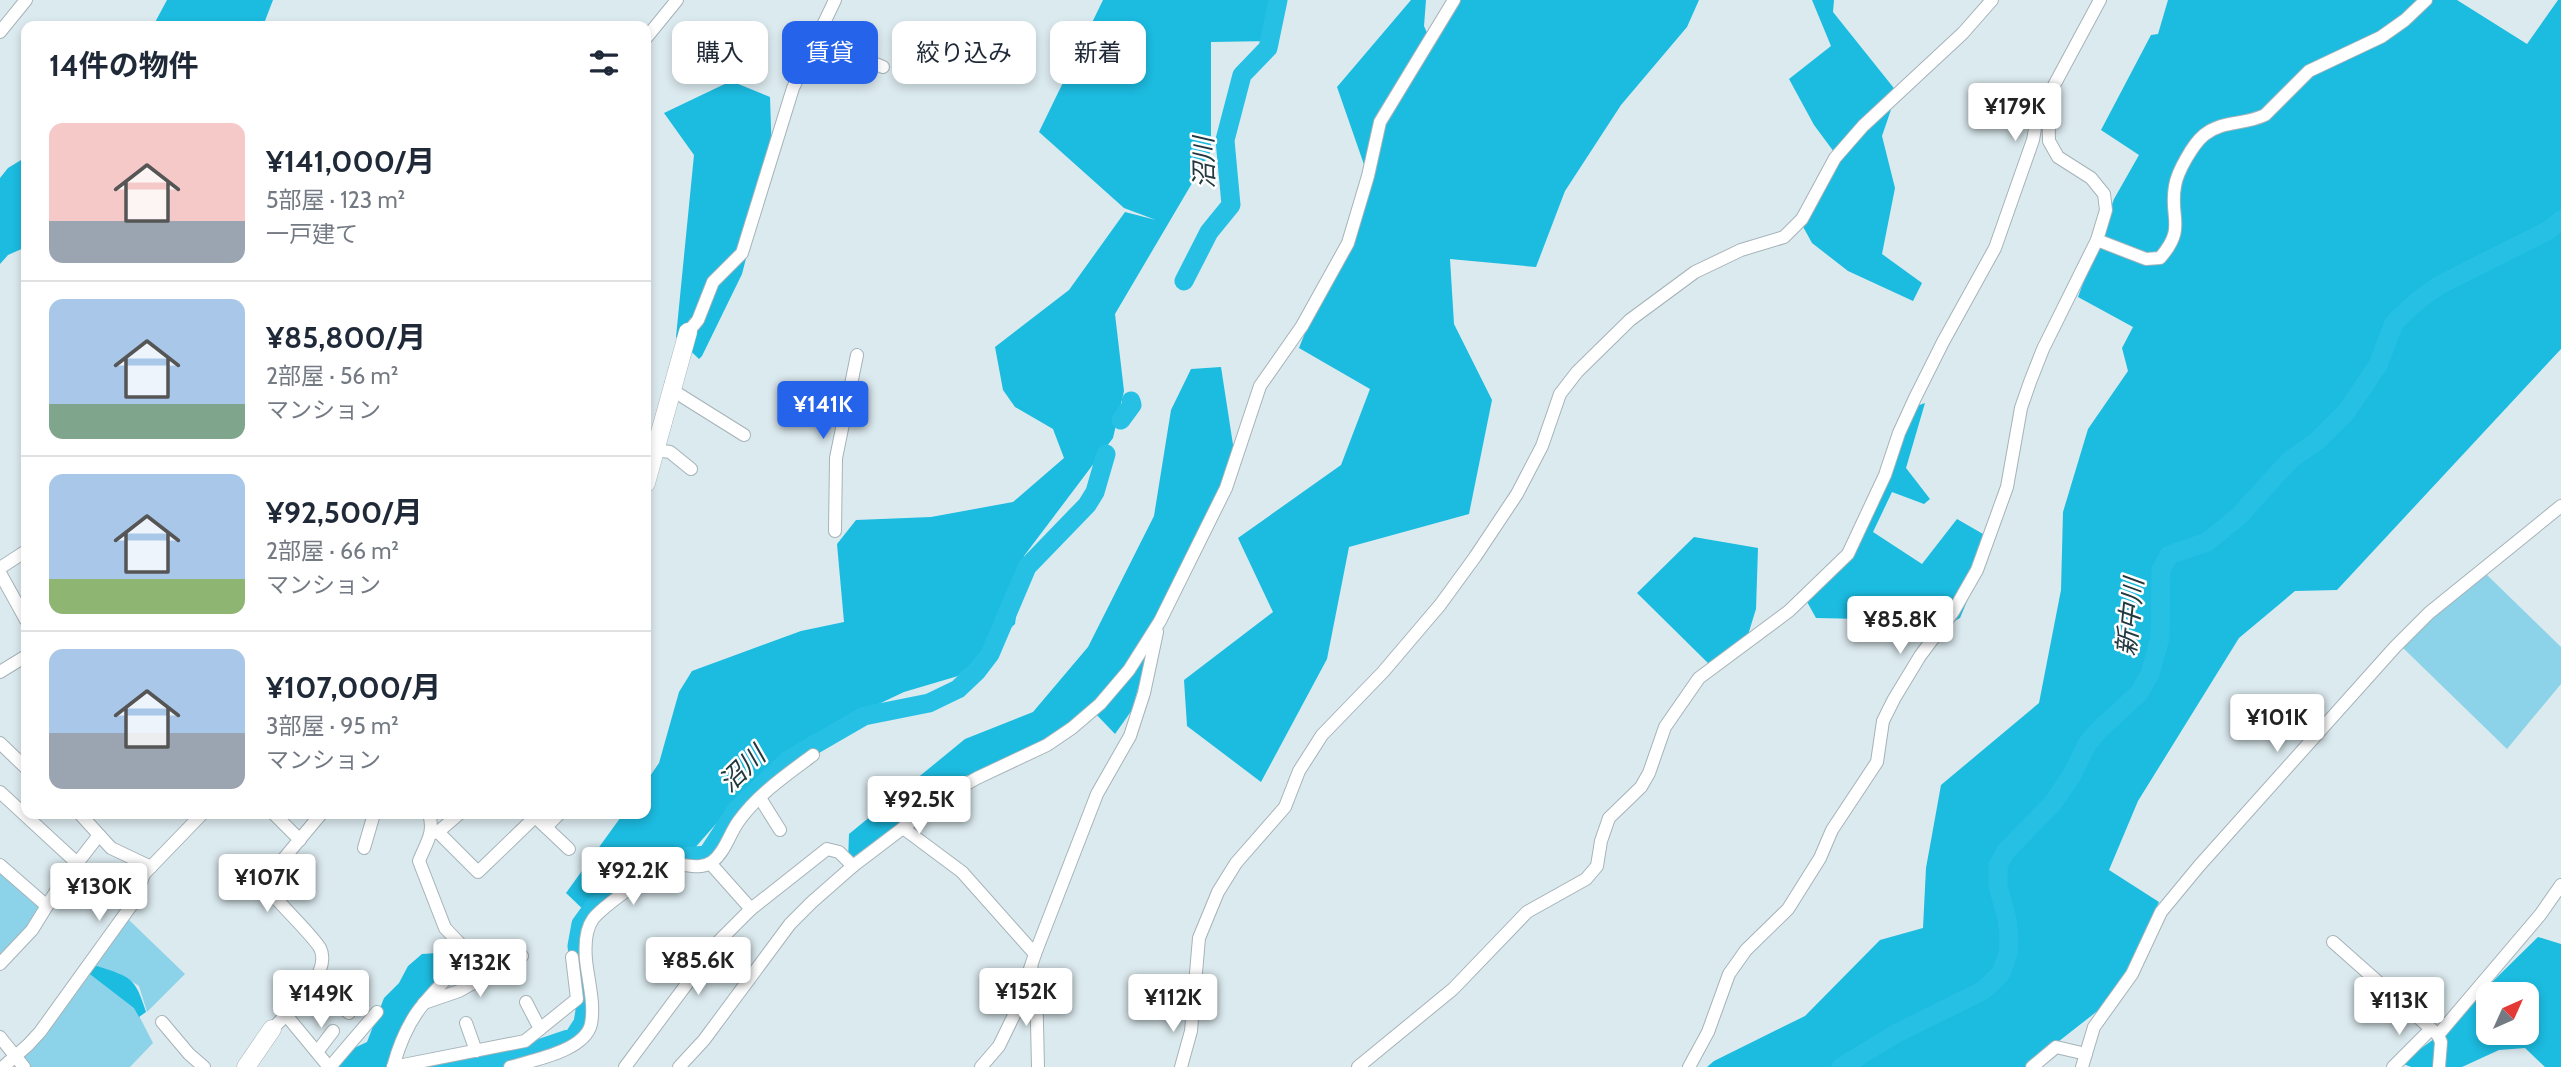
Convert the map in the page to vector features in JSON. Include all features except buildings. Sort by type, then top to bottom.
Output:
[{"type":"street","points":[[0,32],[26,0]]},
{"type":"street","points":[[651,32],[677,0]]},
{"type":"street","points":[[825,21],[835,0]]},
{"type":"street","points":[[685,1065],[790,924],[853,866],[945,796],[1047,745],[1072,728],[1100,704],[1129,670],[1160,621],[1226,488],[1260,386],[1302,326],[1348,243],[1368,176],[1380,122],[1454,0]]},
{"type":"street","points":[[1181,1067],[1193,1019],[1199,938],[1218,892],[1236,863],[1285,807],[1299,771],[1322,735],[1399,653],[1440,605],[1475,557],[1517,494],[1542,446],[1560,394],[1630,320],[1695,272],[1741,250],[1784,237],[1802,219],[1835,158],[1863,126],[1964,33],[1992,0]]},
{"type":"street","points":[[1359,1067],[1453,989],[1527,912],[1586,879],[1597,866],[1601,841],[1609,818],[1641,788],[1665,727],[1699,678],[1789,611],[1848,554],[1885,475],[1899,433],[1915,398],[1995,248],[2033,140],[2037,117],[2100,0]]},
{"type":"street","points":[[2097,240],[2146,259],[2160,258],[2169,247],[2176,230],[2175,186],[2189,153],[2202,136],[2215,127],[2265,115],[2309,71],[2381,37],[2405,20],[2426,0]]},
{"type":"street","points":[[878,65],[883,67]]},
{"type":"street","points":[[651,466],[688,332],[698,320],[713,282],[742,253],[795,84]]},
{"type":"street","points":[[1689,1067],[1708,1032],[1729,974],[1746,950],[1788,909],[1820,858],[1832,830],[1877,762],[1883,721],[1894,699],[1977,569],[2007,487],[2021,408],[2030,382],[2043,349],[2097,240],[2106,210],[2104,194],[2091,178],[2058,157],[2049,141],[2048,100]]},
{"type":"street","points":[[835,531],[836,458],[857,355]]},
{"type":"street","points":[[672,390],[744,435]]},
{"type":"street","points":[[656,450],[670,452],[691,469]]},
{"type":"street","points":[[2032,1067],[2056,1047],[2084,1060],[2094,1027],[2132,974],[2161,912],[2199,866],[2421,622],[2561,506]]},
{"type":"street","points":[[0,568],[21,554]]},
{"type":"street","points":[[0,573],[21,611]]},
{"type":"street","points":[[981,1067],[999,1046],[1016,1012],[1033,960],[1097,794],[1130,736],[1144,693],[1160,621]]},
{"type":"street","points":[[0,673],[21,659]]},
{"type":"street","points":[[0,743],[21,763]]},
{"type":"street","points":[[510,1067],[568,1049],[584,1037],[591,1027],[592,1012],[584,947],[591,921],[607,904],[668,864],[700,866],[710,863],[720,854],[738,822],[760,798],[813,755]]},
{"type":"street","points":[[0,792],[21,811]]},
{"type":"street","points":[[760,798],[780,830]]},
{"type":"street","points":[[29,819],[77,863]]},
{"type":"street","points":[[85,819],[111,848],[151,867]]},
{"type":"street","points":[[3,1067],[40,1032],[133,903],[145,874],[197,819]]},
{"type":"street","points":[[279,819],[300,840]]},
{"type":"street","points":[[246,1067],[272,1029],[312,985],[321,967],[320,948],[268,886],[275,869],[317,819]]},
{"type":"street","points":[[363,848],[372,819]]},
{"type":"street","points":[[431,819],[435,833],[478,872],[529,819]]},
{"type":"street","points":[[453,819],[435,833],[419,861],[444,928],[463,947],[466,956],[421,1004],[400,1041],[393,1067],[525,1041],[577,999],[572,957]]},
{"type":"street","points":[[537,819],[569,849]]},
{"type":"street","points":[[546,827],[554,819]]},
{"type":"street","points":[[903,828],[962,872],[1033,960],[1038,1067]]},
{"type":"street","points":[[0,964],[32,930],[47,905],[99,835]]},
{"type":"street","points":[[625,1067],[718,942],[751,909],[827,849],[839,852],[853,866]]},
{"type":"street","points":[[710,863],[751,909]]},
{"type":"street","points":[[0,865],[47,905]]},
{"type":"street","points":[[2393,1067],[2435,1032],[2540,915],[2561,885]]},
{"type":"street","points":[[2333,942],[2435,1032],[2441,1042],[2439,1067]]},
{"type":"street","points":[[421,1004],[459,991],[522,956]]},
{"type":"street","points":[[312,985],[349,1013]]},
{"type":"street","points":[[526,1002],[540,1029]]},
{"type":"street","points":[[286,1015],[330,1067],[377,1012]]},
{"type":"street","points":[[162,1022],[204,1067]]},
{"type":"street","points":[[466,1023],[476,1051]]},
{"type":"street","points":[[317,1052],[333,1031]]},
{"type":"street","points":[[0,1037],[24,1067]]},
{"type":"shaded area","points":[[167,0],[273,0],[265,21],[156,21]]},
{"type":"shaded area","points":[[1103,0],[1286,0],[1276,41],[1211,42],[1211,151],[1115,314],[1124,391],[1113,438],[1024,556],[1015,624],[958,676],[904,692],[809,737],[715,825],[693,850],[617,880],[588,914],[566,893],[619,819],[651,819],[651,775],[659,763],[679,692],[692,671],[801,631],[844,622],[837,544],[856,520],[931,517],[1013,502],[1064,458],[1053,429],[1015,407],[1003,390],[995,347],[1069,290],[1125,212],[1156,220],[1124,208],[1039,132],[1062,84],[1146,84],[1146,21],[1093,21]]},
{"type":"shaded area","points":[[1411,0],[1426,0],[1424,26],[1428,35],[1456,0],[1699,0],[1687,27],[1621,105],[1565,191],[1536,267],[1450,259],[1454,324],[1492,400],[1469,514],[1349,547],[1327,659],[1261,782],[1187,726],[1184,680],[1273,612],[1238,538],[1341,465],[1370,389],[1299,348],[1368,176],[1337,87]]},
{"type":"shaded area","points":[[1812,0],[1834,0],[1833,12],[1897,92],[1882,136],[1895,188],[1882,254],[1922,283],[1913,301],[1848,271],[1812,243],[1801,223],[1837,156],[1814,125],[1789,79],[1831,46]]},
{"type":"shaded area","points":[[2168,0],[2457,0],[2527,44],[2558,0],[2561,0],[2561,349],[2337,590],[2295,591],[2239,638],[2138,801],[2109,870],[2159,902],[2114,998],[2026,1067],[1707,1067],[1805,1016],[1880,940],[1923,928],[1926,868],[1941,785],[2039,703],[2061,590],[2063,512],[2088,429],[2128,371],[2122,348],[2133,327],[2078,297],[2114,199],[2139,155],[2101,130],[2151,35],[2158,34]]},
{"type":"shaded area","points":[[725,84],[738,84],[770,97],[772,157],[742,274],[699,359],[676,337],[694,155],[664,113]]},
{"type":"shaded area","points":[[21,160],[21,249],[8,255],[0,264],[0,178],[8,168]]},
{"type":"shaded area","points":[[1221,367],[1236,464],[1155,628],[1132,710],[1115,734],[1093,711],[1057,745],[960,778],[848,861],[849,834],[965,739],[1033,712],[1088,647],[1154,516],[1171,410],[1191,369]]},
{"type":"shaded area","points":[[1925,403],[1906,468],[1930,499],[1924,504],[1892,492],[1873,532],[1922,564],[1957,519],[1983,534],[1985,558],[1960,618],[1940,629],[1908,617],[1816,618],[1806,600],[1848,554],[1911,408]]},
{"type":"shaded area","points":[[1694,537],[1758,548],[1756,609],[1747,638],[1709,664],[1637,593]]},
{"type":"shaded area","points":[[2485,573],[2561,647],[2561,684],[2507,749],[2401,646],[2434,610]]},
{"type":"shaded area","points":[[0,867],[46,905],[0,962]]},
{"type":"shaded area","points":[[128,919],[185,974],[147,1012],[139,986],[120,974],[95,966]]},
{"type":"shaded area","points":[[2538,937],[2561,944],[2561,1067],[2545,1067],[2525,1048],[2499,1050],[2462,1067],[2411,1067],[2401,1063],[2434,1039],[2476,998],[2476,1045],[2539,1045],[2539,982],[2492,982]]},
{"type":"shaded area","points":[[437,953],[446,962],[440,980],[392,1067],[329,1067],[335,1057],[367,1042],[384,998],[399,983],[408,966],[422,954]]},
{"type":"shaded area","points":[[97,966],[130,980],[135,985],[146,1012],[139,1017],[134,1008],[87,972],[91,967]]},
{"type":"shaded area","points":[[87,972],[135,1008],[153,1043],[130,1067],[29,1067],[21,1056]]},
{"type":"waterway","name":"沼川","points":[[1184,281],[1209,232],[1231,205],[1225,140],[1242,75],[1268,48],[1278,0]]},
{"type":"waterway","name":"新中川","points":[[1841,1067],[1897,1033],[1984,990],[2001,973],[2008,954],[2009,936],[1998,886],[1998,865],[2006,851],[2052,804],[2072,775],[2087,744],[2139,693],[2150,674],[2160,638],[2161,570],[2169,555],[2207,542],[2238,517],[2291,459],[2317,441],[2347,411],[2378,365],[2394,323],[2416,302],[2438,286],[2549,230],[2561,220]]},
{"type":"waterway","name":"沼川","points":[[1121,420],[1132,405],[1131,401]]},
{"type":"waterway","name":"沼川","points":[[423,1067],[500,1062],[574,1037],[583,1023],[585,1011],[577,946],[581,924],[594,906],[667,858],[707,855],[737,809],[788,760],[864,716],[929,703],[958,689],[990,654],[1027,567],[1087,505],[1095,492],[1106,454]]}]
